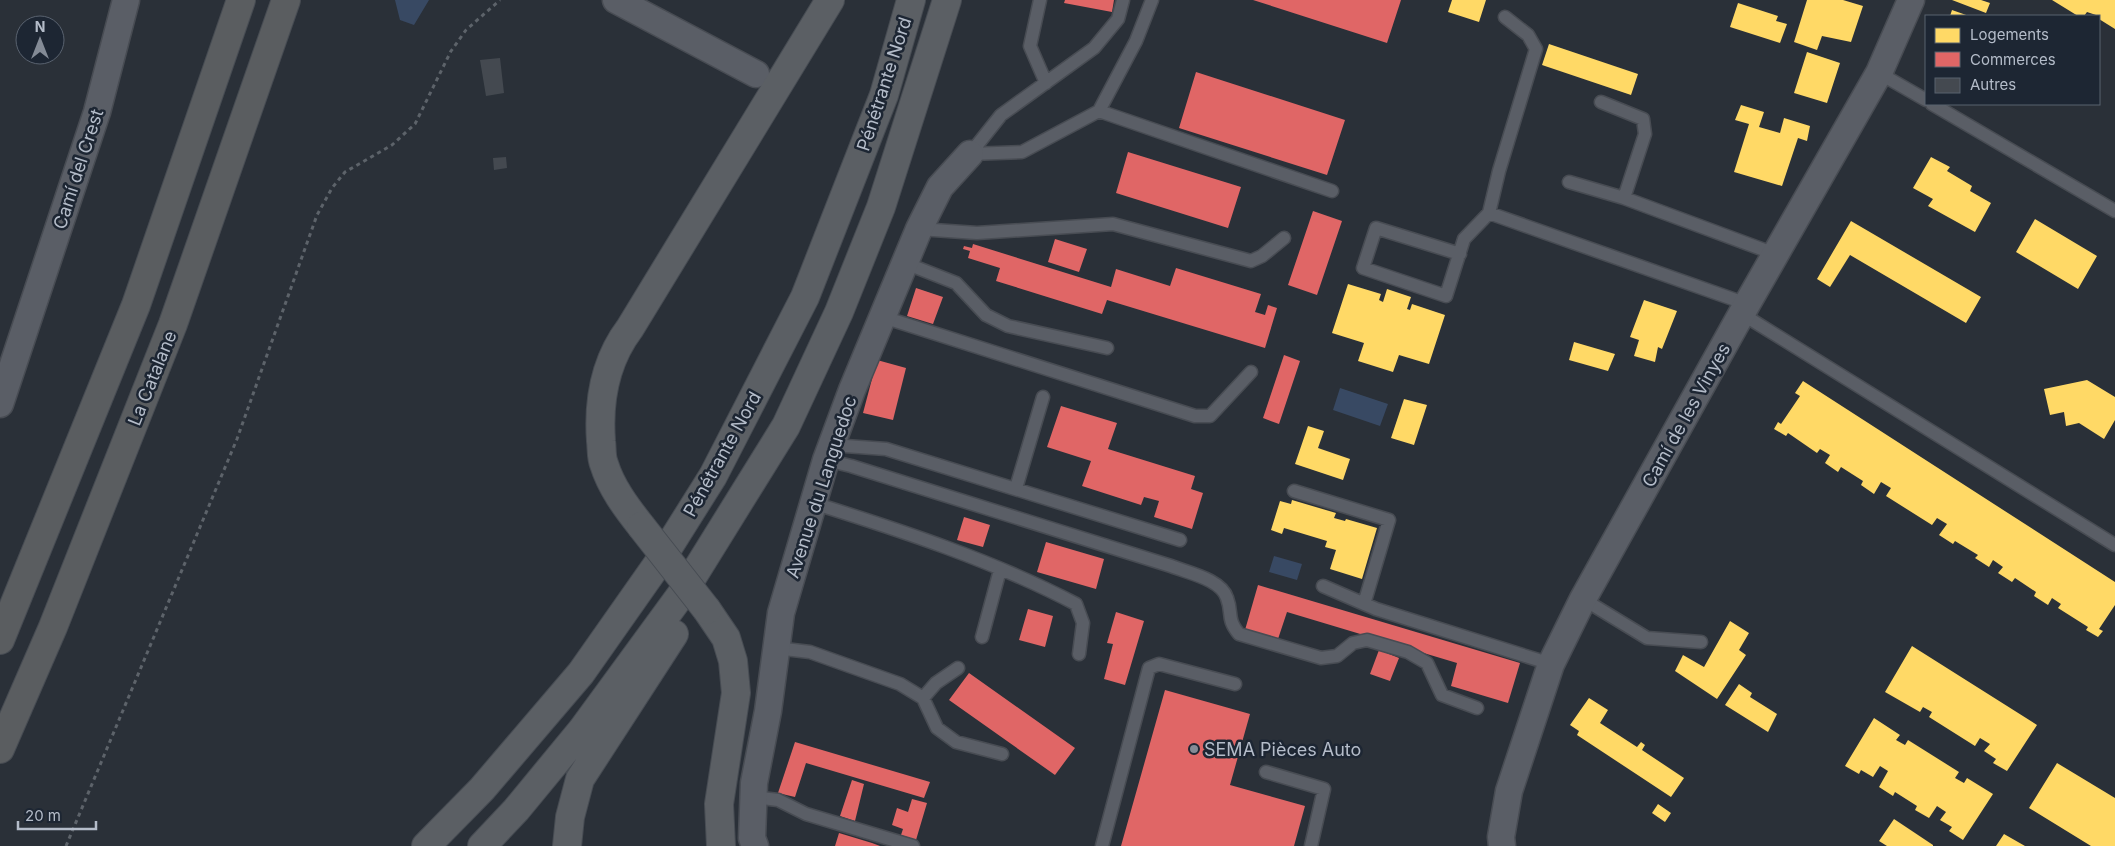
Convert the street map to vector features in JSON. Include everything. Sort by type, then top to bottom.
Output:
[{"type":"highway","points":[[198,121],[226,0]]},
{"type":"highway","points":[[0,640],[136,305],[241,0]]},
{"type":"highway","name":"La Catalane","points":[[0,749],[53,627],[173,324],[286,0]]},
{"type":"highway","points":[[719,836],[722,776],[736,693],[733,662],[726,638],[707,610],[616,493],[603,463],[599,413],[606,379],[617,345],[630,328],[830,0]]},
{"type":"highway","name":"Pénétrante Nord","points":[[426,846],[482,789],[581,673],[659,562],[713,476],[805,297],[884,95],[911,0]]},
{"type":"highway","name":"Pénétrante Nord","points":[[482,846],[516,810],[582,730],[683,592],[786,426],[839,312],[881,207],[947,0]]},
{"type":"highway","points":[[567,846],[570,817],[580,779],[688,611],[786,426]]},
{"type":"street","name":"Camí del Crest","points":[[0,404],[97,112],[126,0]]},
{"type":"street","points":[[616,0],[756,74]]},
{"type":"street","name":"Camí de les Vinyes","points":[[1506,843],[1509,792],[1551,664],[1583,599],[1744,309],[1879,73],[1912,0]]},
{"type":"street","name":"Avenue du Languedoc","points":[[755,846],[752,838],[754,783],[768,711],[781,613],[812,503],[829,453],[919,229],[940,187],[970,154]]},
{"type":"lane","points":[[1040,0],[1030,46],[1046,83]]},
{"type":"lane","points":[[970,154],[1001,115],[1094,48],[1118,18],[1123,0]]},
{"type":"lane","points":[[970,154],[1022,152],[1099,112],[1136,41],[1152,0]]},
{"type":"lane","points":[[1460,254],[1376,228],[1363,268],[1446,296],[1460,254],[1464,239],[1489,213],[1499,171],[1536,49],[1528,35],[1505,17]]},
{"type":"lane","points":[[1879,73],[1925,99]]},
{"type":"lane","points":[[1601,102],[1643,119],[1646,134],[1624,198]]},
{"type":"lane","points":[[1934,105],[2115,211]]},
{"type":"lane","points":[[1099,112],[1332,191]]},
{"type":"lane","points":[[1569,182],[1624,198],[1775,254]]},
{"type":"lane","points":[[1489,213],[1744,309],[2115,545]]},
{"type":"lane","points":[[919,229],[977,233],[1113,224],[1251,261],[1262,256],[1284,238]]},
{"type":"lane","points":[[906,262],[956,283],[986,316],[1008,326],[1106,348]]},
{"type":"lane","points":[[883,317],[1195,416],[1210,416],[1251,372]]},
{"type":"lane","points":[[1016,488],[1043,397]]},
{"type":"lane","points":[[829,453],[886,449],[1180,540]]},
{"type":"lane","points":[[829,453],[851,466],[1162,563],[1219,586],[1227,598],[1230,623],[1239,634],[1321,658],[1336,656],[1353,643],[1367,640],[1408,652],[1427,663],[1442,695],[1477,708]]},
{"type":"lane","points":[[1294,491],[1389,520],[1364,604]]},
{"type":"lane","points":[[812,503],[1040,585],[1076,604],[1083,623],[1079,654]]},
{"type":"lane","points":[[982,637],[1000,570]]},
{"type":"lane","points":[[1323,586],[1364,604],[1551,664]]},
{"type":"lane","points":[[1583,599],[1647,638],[1701,642]]},
{"type":"lane","points":[[776,648],[810,652],[900,684],[923,698],[936,728],[956,742],[1002,754]]},
{"type":"lane","points":[[1102,846],[1149,668],[1159,664],[1235,684]]},
{"type":"lane","points":[[923,698],[936,683],[958,668]]},
{"type":"lane","points":[[1266,772],[1324,789],[1311,846]]},
{"type":"lane","points":[[753,797],[778,800],[806,814],[914,846]]},
{"type":"path","points":[[66,846],[237,439],[317,215],[332,188],[345,172],[392,146],[415,124],[451,51],[466,30],[500,0]]},
{"type":"water","points":[[395,0],[429,0],[414,25],[400,20]]},
{"type":"water","points":[[1340,388],[1388,404],[1380,426],[1333,410]]},
{"type":"water","points":[[1274,556],[1302,564],[1297,580],[1269,572]]},
{"type":"building: Logements","points":[[1452,0],[1486,0],[1479,22],[1448,12]]},
{"type":"building: Logements","points":[[1807,0],[1843,0],[1863,6],[1851,42],[1822,36],[1817,50],[1794,42]]},
{"type":"building: Logements","points":[[1952,0],[1981,0],[1990,3],[1986,13]]},
{"type":"building: Logements","points":[[2052,0],[2115,0],[2115,29],[2100,20],[2100,15],[2087,12],[2085,15],[2076,15]]},
{"type":"building: Logements","points":[[1738,3],[1778,16],[1776,21],[1787,24],[1780,43],[1730,27]]},
{"type":"building: Logements","points":[[1952,10],[1966,15],[1950,15]]},
{"type":"building: Logements","points":[[1549,44],[1638,74],[1631,95],[1542,65]]},
{"type":"building: Logements","points":[[1807,52],[1840,63],[1827,103],[1794,93]]},
{"type":"building: Logements","points":[[1741,105],[1764,112],[1759,127],[1780,133],[1784,118],[1810,126],[1807,141],[1798,138],[1782,186],[1734,172],[1749,124],[1735,120]]},
{"type":"building: Logements","points":[[1931,157],[1950,167],[1947,171],[1972,186],[1970,191],[1991,203],[1975,232],[1928,206],[1933,199],[1913,188]]},
{"type":"building: Logements","points":[[2035,219],[2097,256],[2078,289],[2016,252]]},
{"type":"building: Logements","points":[[1851,221],[1981,297],[1966,323],[1850,255],[1830,287],[1817,279]]},
{"type":"building: Logements","points":[[1348,284],[1381,294],[1379,300],[1383,302],[1387,289],[1411,297],[1407,309],[1410,310],[1412,304],[1445,315],[1429,364],[1399,355],[1393,372],[1358,361],[1364,343],[1332,333]]},
{"type":"building: Logements","points":[[1644,300],[1677,311],[1662,349],[1658,347],[1655,362],[1634,356],[1639,340],[1630,337]]},
{"type":"building: Logements","points":[[1574,342],[1615,354],[1608,371],[1569,360]]},
{"type":"building: Logements","points":[[2087,380],[2115,397],[2115,420],[2104,439],[2079,423],[2066,426],[2064,412],[2050,415],[2044,389]]},
{"type":"building: Logements","points":[[1803,381],[2115,582],[2115,605],[2099,629],[2103,631],[2098,637],[2086,630],[2088,627],[2058,608],[2061,604],[2052,598],[2048,605],[2034,596],[2036,592],[2015,578],[2012,582],[1998,573],[2003,567],[1993,560],[1989,567],[1975,558],[1978,555],[1955,541],[1953,544],[1939,535],[1947,524],[1937,518],[1932,525],[1886,496],[1891,488],[1881,482],[1874,494],[1861,485],[1863,481],[1841,467],[1838,472],[1825,463],[1830,455],[1820,449],[1817,453],[1788,433],[1786,436],[1774,429],[1778,422],[1781,424],[1800,396],[1795,393]]},
{"type":"building: Logements","points":[[1404,399],[1427,405],[1414,445],[1391,438]]},
{"type":"building: Logements","points":[[1308,426],[1324,431],[1318,448],[1350,459],[1343,480],[1295,464]]},
{"type":"building: Logements","points":[[1292,500],[1336,513],[1334,518],[1345,521],[1346,519],[1377,528],[1362,579],[1330,569],[1336,550],[1325,547],[1327,541],[1284,528],[1282,534],[1271,530],[1280,501],[1291,504]]},
{"type":"building: Logements","points":[[1730,621],[1749,633],[1739,650],[1746,655],[1717,699],[1675,671],[1683,655],[1704,667]]},
{"type":"building: Logements","points":[[1912,646],[2037,725],[2007,771],[1993,763],[1996,759],[1984,751],[1990,744],[1980,738],[1975,746],[1929,717],[1932,712],[1923,707],[1920,712],[1885,692]]},
{"type":"building: Logements","points":[[1739,684],[1752,693],[1750,697],[1777,714],[1768,732],[1725,705]]},
{"type":"building: Logements","points":[[1589,698],[1608,710],[1600,723],[1637,747],[1641,742],[1645,745],[1642,750],[1684,778],[1671,797],[1577,735],[1579,731],[1570,725]]},
{"type":"building: Logements","points":[[1874,718],[1900,735],[1896,740],[1905,745],[1908,740],[1959,772],[1955,778],[1964,783],[1967,778],[1993,794],[1963,840],[1949,831],[1952,827],[1940,820],[1946,812],[1937,806],[1929,818],[1915,810],[1917,806],[1895,792],[1893,796],[1879,787],[1888,771],[1880,766],[1873,777],[1861,770],[1859,774],[1845,766]]},
{"type":"building: Logements","points":[[2057,763],[2115,798],[2115,846],[2091,846],[2029,808]]},
{"type":"building: Logements","points":[[1658,804],[1671,813],[1665,822],[1652,813]]},
{"type":"building: Logements","points":[[1894,819],[1933,846],[1887,846],[1879,841]]},
{"type":"building: Logements","points":[[2004,834],[2025,846],[1996,846]]},
{"type":"building: Commerces","points":[[1065,0],[1114,0],[1112,12],[1064,3]]},
{"type":"building: Commerces","points":[[1253,0],[1401,0],[1387,43]]},
{"type":"building: Commerces","points":[[1196,72],[1345,120],[1327,175],[1179,128]]},
{"type":"building: Commerces","points":[[1128,152],[1241,187],[1228,228],[1116,193]]},
{"type":"building: Commerces","points":[[1313,211],[1342,221],[1317,295],[1288,285]]},
{"type":"building: Commerces","points":[[1055,239],[1087,249],[1079,272],[1048,262]]},
{"type":"building: Commerces","points":[[973,244],[1111,287],[1116,269],[1170,286],[1176,268],[1261,294],[1255,312],[1265,315],[1268,305],[1277,308],[1265,348],[1107,300],[1102,314],[996,281],[1000,268],[968,258],[970,251],[963,249],[964,246],[972,248]]},
{"type":"building: Commerces","points":[[916,288],[943,297],[933,324],[907,316]]},
{"type":"building: Commerces","points":[[1284,355],[1300,361],[1279,424],[1263,418]]},
{"type":"building: Commerces","points":[[877,360],[906,368],[893,420],[863,413]]},
{"type":"building: Commerces","points":[[1061,406],[1117,423],[1108,449],[1195,476],[1191,489],[1203,493],[1192,529],[1154,517],[1159,501],[1144,497],[1141,505],[1082,486],[1091,461],[1047,447]]},
{"type":"building: Commerces","points":[[964,517],[990,525],[983,547],[957,540]]},
{"type":"building: Commerces","points":[[1046,542],[1104,559],[1096,589],[1037,572]]},
{"type":"building: Commerces","points":[[1258,585],[1520,663],[1508,703],[1451,686],[1457,663],[1287,612],[1278,639],[1245,630]]},
{"type":"building: Commerces","points":[[1028,609],[1053,616],[1045,647],[1019,640]]},
{"type":"building: Commerces","points":[[1116,612],[1144,621],[1125,685],[1104,679],[1113,644],[1107,643]]},
{"type":"building: Commerces","points":[[1379,650],[1399,658],[1390,681],[1370,674]]},
{"type":"building: Commerces","points":[[969,673],[1075,748],[1055,775],[949,700]]},
{"type":"building: Commerces","name":"SEMA Pièces Auto","points":[[1165,690],[1250,714],[1230,785],[1305,806],[1294,846],[1121,846]]},
{"type":"building: Commerces","points":[[795,742],[930,782],[924,798],[806,763],[795,797],[778,793]]},
{"type":"building: Commerces","points":[[852,780],[864,784],[855,821],[840,816]]},
{"type":"building: Commerces","points":[[912,799],[927,803],[916,840],[901,835],[903,829],[892,825],[897,808],[908,812]]},
{"type":"building: Commerces","points":[[839,833],[872,843],[880,846],[835,846]]},
{"type":"building: Autres","points":[[500,58],[504,93],[486,96],[480,60]]},
{"type":"building: Autres","points":[[506,157],[507,168],[494,170],[493,158]]},
{"type":"place","name":"SEMA Pièces Auto","points":[[1194,749]]}]
